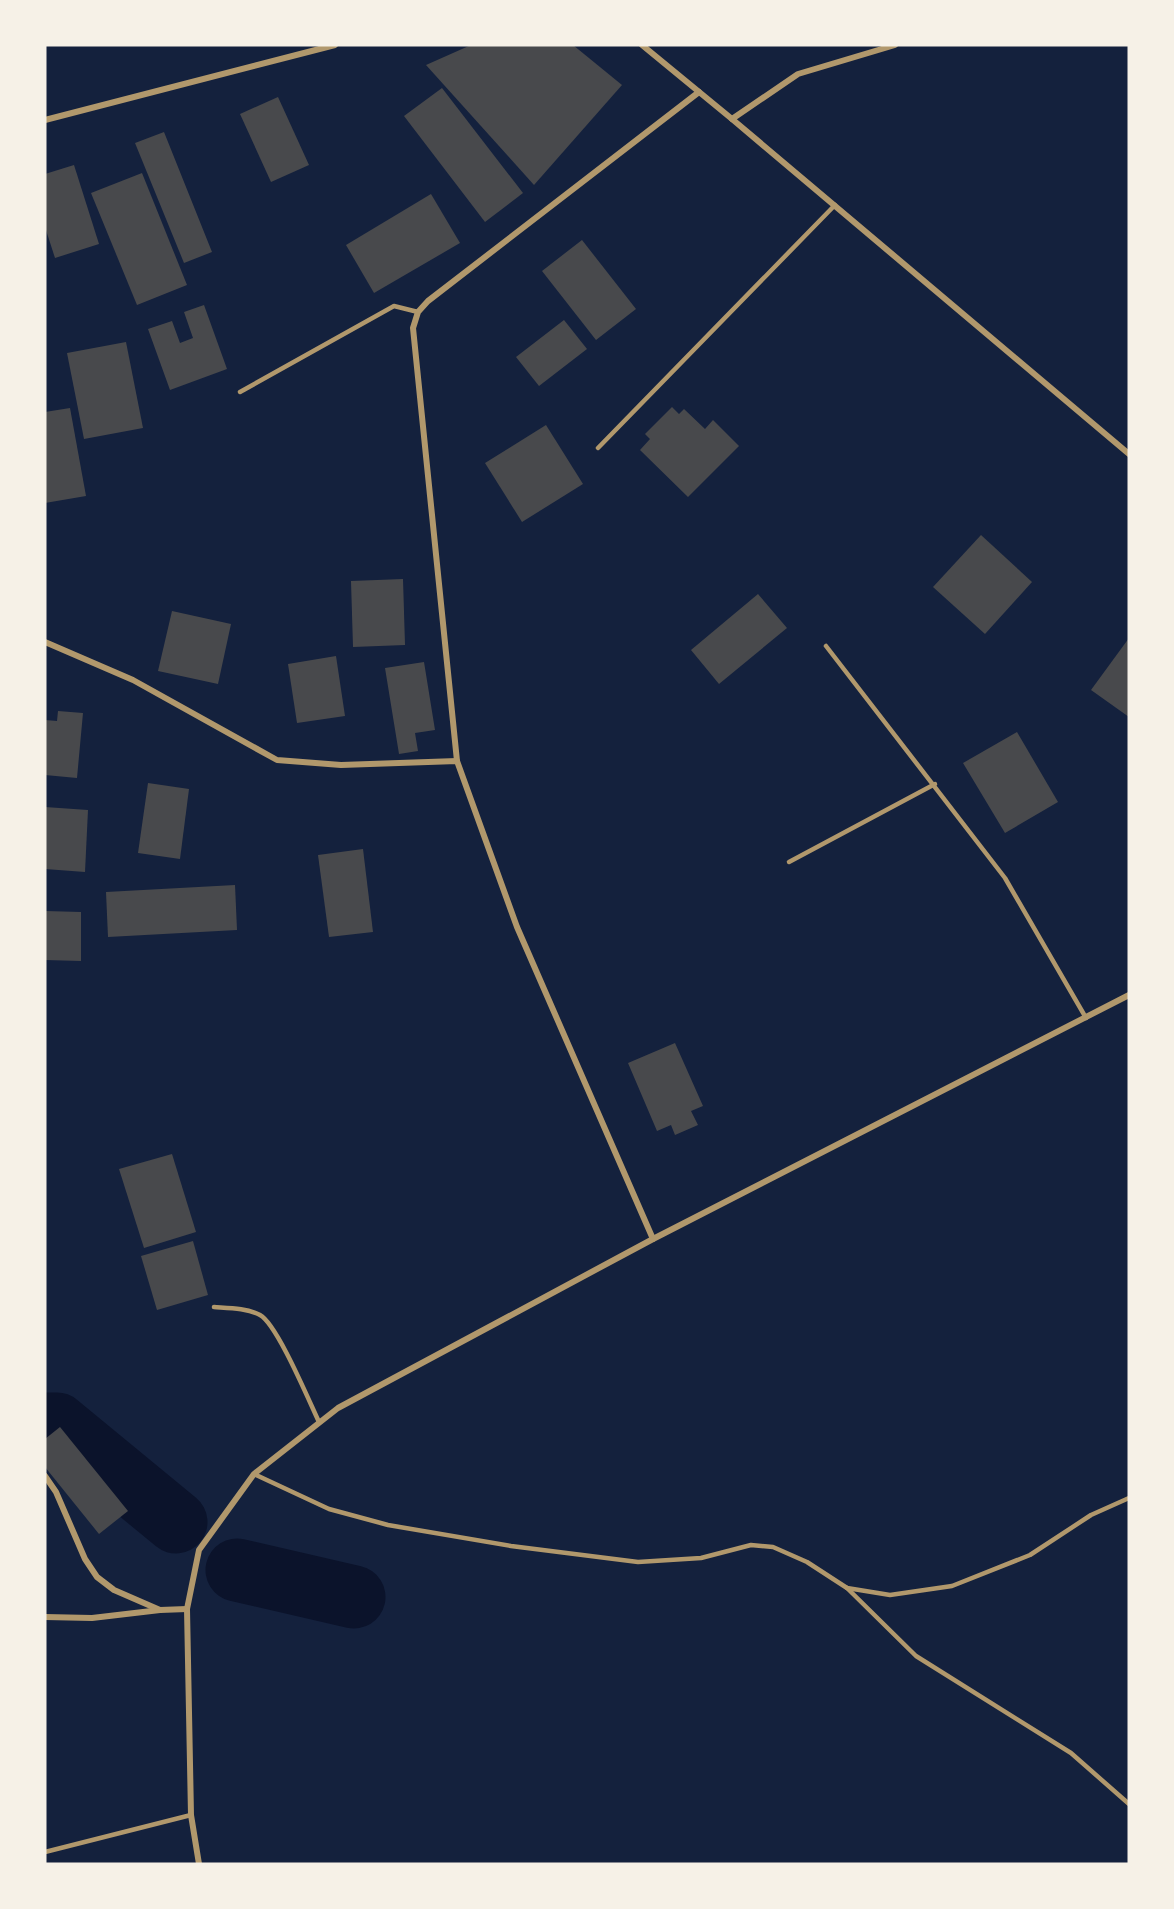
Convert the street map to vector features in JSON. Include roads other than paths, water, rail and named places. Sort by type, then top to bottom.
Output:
[{"type":"street","points":[[45,120],[335,45]]},
{"type":"street","points":[[642,45],[1129,454]]},
{"type":"street","points":[[732,119],[798,74],[894,45]]},
{"type":"street","points":[[653,1239],[517,927],[457,761],[413,328],[418,312],[428,301],[699,92]]},
{"type":"street","points":[[45,642],[133,680],[277,760],[341,765],[457,761]]},
{"type":"street","points":[[199,1864],[191,1815],[187,1609],[199,1550],[254,1474],[338,1408],[653,1239],[1129,994]]},
{"type":"street","points":[[45,1476],[56,1492],[85,1559],[97,1577],[114,1590],[160,1610]]},
{"type":"street","points":[[45,1617],[92,1618],[187,1609]]},
{"type":"lane","points":[[598,448],[835,205]]},
{"type":"lane","points":[[240,392],[394,306],[418,312]]},
{"type":"lane","points":[[826,646],[1005,878],[1086,1018]]},
{"type":"lane","points":[[789,862],[934,784]]},
{"type":"lane","points":[[214,1306],[245,1310],[261,1315],[274,1330],[319,1422]]},
{"type":"lane","points":[[254,1474],[329,1509],[388,1525],[511,1546],[638,1562],[701,1558],[751,1545],[773,1547],[807,1562],[847,1588],[916,1656],[1071,1753],[1129,1804]]},
{"type":"lane","points":[[847,1588],[890,1595],[952,1586],[1030,1555],[1091,1515],[1129,1498]]},
{"type":"lane","points":[[45,1852],[191,1815]]},
{"type":"waterway","points":[[45,1424],[57,1424],[176,1522]]},
{"type":"waterway","points":[[237,1570],[354,1597]]}]
